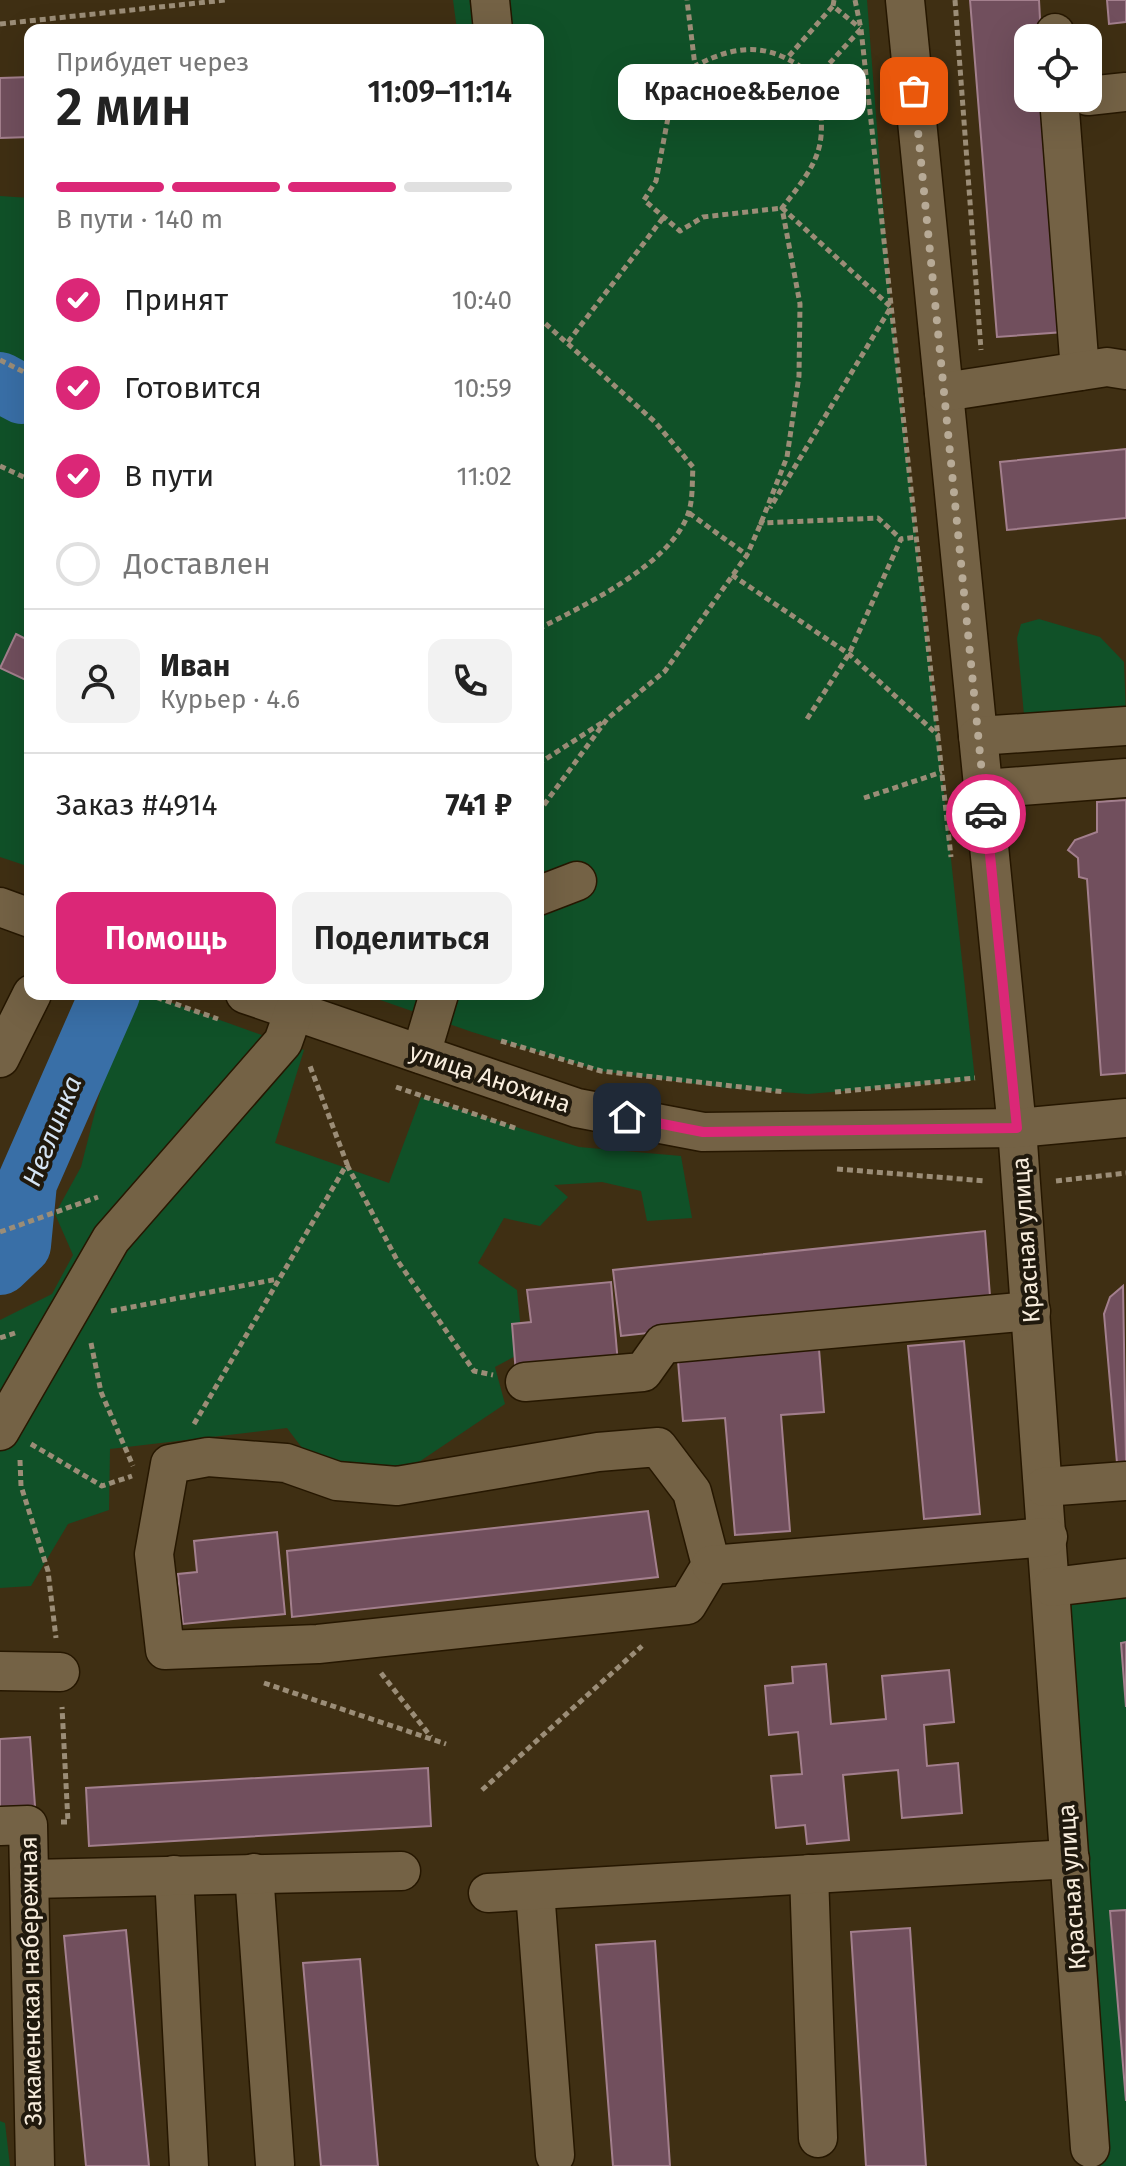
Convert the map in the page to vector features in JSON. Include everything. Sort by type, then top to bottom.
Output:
[{"type":"street","points":[[490,0],[492,24]]},
{"type":"street","name":"Красная улица","points":[[905,0],[1022,1184],[1090,2148]]},
{"type":"street","points":[[1102,95],[1126,92]]},
{"type":"street","points":[[1062,112],[1080,371]]},
{"type":"street","points":[[944,392],[983,389],[1107,367],[1126,370]]},
{"type":"street","points":[[978,736],[1126,726]]},
{"type":"street","points":[[984,789],[1126,778]]},
{"type":"street","points":[[544,894],[577,881]]},
{"type":"street","points":[[0,907],[24,916]]},
{"type":"street","points":[[0,1058],[29,1000]]},
{"type":"street","name":"улица Анохина","points":[[262,1000],[577,1108],[703,1132],[1017,1128],[1126,1118]]},
{"type":"street","points":[[421,1054],[437,1000]]},
{"type":"street","points":[[8,1430],[73,1318],[111,1239],[283,1042],[294,1011]]},
{"type":"street","points":[[525,1382],[643,1372],[663,1344],[1031,1311]]},
{"type":"street","points":[[658,1447],[692,1492],[711,1565],[687,1605],[355,1640],[165,1650],[154,1554],[170,1464],[208,1457],[286,1463],[337,1481],[397,1486],[598,1452],[658,1447]]},
{"type":"street","points":[[1044,1487],[1126,1481]]},
{"type":"street","points":[[711,1565],[1048,1537]]},
{"type":"street","points":[[1052,1587],[1126,1578]]},
{"type":"street","points":[[0,1671],[60,1672]]},
{"type":"street","name":"Закаменская набережная","points":[[14,1825],[30,1879],[35,2166]]},
{"type":"street","points":[[488,1893],[1070,1859]]},
{"type":"street","points":[[30,1879],[401,1871]]},
{"type":"street","points":[[254,1873],[275,2164]]},
{"type":"street","points":[[809,1874],[818,2138]]},
{"type":"street","points":[[174,1875],[189,2166]]},
{"type":"street","points":[[535,1891],[555,2155]]},
{"type":"path","points":[[0,24],[226,0]]},
{"type":"path","points":[[687,0],[695,66]]},
{"type":"path","points":[[855,0],[861,29],[952,865]]},
{"type":"path","points":[[955,0],[983,389]]},
{"type":"path","points":[[789,56],[834,3],[861,29]]},
{"type":"path","points":[[816,78],[861,29]]},
{"type":"path","points":[[746,50],[772,51],[789,56],[816,78],[823,143],[811,171],[782,208],[703,217],[680,231],[644,200],[656,181],[671,102],[695,66],[718,54],[746,50]]},
{"type":"path","points":[[782,208],[891,307]]},
{"type":"path","points":[[544,760],[607,719],[665,671],[747,555],[761,523],[787,457],[799,376],[800,304],[782,208]]},
{"type":"path","points":[[568,342],[663,218]]},
{"type":"path","points":[[761,523],[891,307]]},
{"type":"path","points":[[544,322],[655,422],[693,467],[689,513],[667,546],[615,589],[544,626]]},
{"type":"path","points":[[0,360],[24,372]]},
{"type":"path","points":[[0,466],[24,477]]},
{"type":"path","points":[[689,513],[747,555]]},
{"type":"path","points":[[761,523],[878,518],[901,539],[916,537]]},
{"type":"path","points":[[807,719],[849,654],[901,539]]},
{"type":"path","points":[[732,575],[849,654],[937,736],[978,736]]},
{"type":"path","points":[[544,805],[607,719]]},
{"type":"path","points":[[864,798],[942,772]]},
{"type":"path","points":[[486,1036],[601,1071],[727,1088],[794,1093]]},
{"type":"path","points":[[309,1064],[347,1164],[397,1260],[474,1371],[525,1382]]},
{"type":"path","points":[[823,1093],[975,1080],[973,1064]]},
{"type":"path","points":[[421,1097],[490,1121]]},
{"type":"path","points":[[170,1464],[347,1164]]},
{"type":"path","points":[[836,1169],[1022,1184],[1126,1173]]},
{"type":"path","points":[[0,1232],[55,1214]]},
{"type":"path","points":[[0,1338],[73,1318],[278,1279]]},
{"type":"path","points":[[8,1430],[102,1486],[136,1474],[73,1318]]},
{"type":"path","points":[[8,1430],[21,1486],[48,1571],[60,1672],[68,1822],[14,1825]]},
{"type":"path","points":[[482,1790],[687,1605]]},
{"type":"path","points":[[355,1640],[433,1740]]},
{"type":"path","points":[[254,1680],[446,1744]]},
{"type":"green space","points":[[453,0],[867,0],[891,307],[975,1080],[808,1094],[727,1088],[601,1071],[380,1000],[544,1000],[544,24],[456,24]]},
{"type":"green space","points":[[0,196],[24,198],[24,865],[0,857]]},
{"type":"green space","points":[[1039,619],[1100,637],[1124,662],[1126,717],[1025,726],[1017,638],[1021,624]]},
{"type":"green space","points":[[123,1000],[164,1000],[304,1050],[275,1143],[389,1183],[421,1097],[579,1147],[681,1156],[692,1218],[647,1221],[641,1191],[602,1182],[554,1185],[568,1197],[540,1226],[504,1218],[478,1263],[517,1290],[523,1352],[495,1367],[505,1404],[407,1470],[312,1461],[287,1428],[110,1449],[109,1510],[68,1524],[31,1586],[0,1588],[0,1320],[52,1294],[73,1255],[55,1214],[81,1167]]},
{"type":"green space","points":[[1126,1578],[1126,2166],[1091,2166],[1052,1587]]},
{"type":"green space","points":[[0,2121],[5,2123],[10,2166],[0,2166]]},
{"type":"building","points":[[970,0],[1039,0],[1040,24],[1014,24],[1014,112],[1047,112],[1064,332],[997,337]]},
{"type":"building","points":[[1107,0],[1126,0],[1126,22],[1109,24]]},
{"type":"building","points":[[24,77],[24,137],[0,138],[0,78]]},
{"type":"building","points":[[1126,449],[1126,518],[1007,530],[1000,462]]},
{"type":"building","points":[[16,634],[24,638],[24,679],[0,668]]},
{"type":"building","points":[[1126,800],[1126,1073],[1101,1075],[1087,879],[1079,877],[1078,858],[1068,850],[1075,840],[1097,832],[1097,802]]},
{"type":"building","points":[[985,1231],[990,1296],[621,1336],[613,1270]]},
{"type":"building","points":[[611,1282],[618,1364],[516,1374],[512,1324],[531,1322],[527,1290]]},
{"type":"building","points":[[1123,1286],[1126,1462],[1117,1463],[1104,1314],[1110,1297]]},
{"type":"building","points":[[964,1341],[980,1514],[924,1519],[908,1346]]},
{"type":"building","points":[[819,1349],[824,1412],[781,1415],[790,1531],[735,1535],[725,1418],[683,1421],[678,1361]]},
{"type":"building","points":[[648,1511],[658,1577],[292,1617],[287,1551]]},
{"type":"building","points":[[277,1532],[285,1614],[183,1624],[178,1574],[197,1572],[194,1541]]},
{"type":"building","points":[[1126,1642],[1126,1707],[1121,1643]]},
{"type":"building","points":[[826,1664],[831,1724],[886,1719],[882,1676],[949,1670],[954,1722],[924,1725],[927,1766],[958,1763],[962,1813],[902,1818],[898,1770],[843,1775],[849,1840],[807,1844],[805,1825],[776,1828],[771,1776],[802,1774],[798,1732],[769,1735],[765,1686],[793,1683],[792,1667]]},
{"type":"building","points":[[30,1737],[35,1806],[0,1809],[0,1739]]},
{"type":"building","points":[[428,1768],[431,1826],[89,1846],[86,1788]]},
{"type":"building","points":[[1126,1910],[1126,2101],[1110,1911]]},
{"type":"building","points":[[910,1928],[926,2166],[866,2166],[851,1932]]},
{"type":"building","points":[[126,1930],[149,2166],[86,2166],[64,1936]]},
{"type":"building","points":[[655,1941],[670,2166],[613,2166],[596,1945]]},
{"type":"building","points":[[360,1959],[378,2166],[321,2166],[303,1963]]},
{"type":"waterway","name":"Неглинка","points":[[0,382],[24,394]]},
{"type":"waterway","name":"Неглинка","points":[[0,1265],[21,1245],[27,1183],[107,1000]]},
{"type":"way so far","points":[[914,91],[986,814]]},
{"type":"place","name":"Красное&Белое","points":[[914,91]]},
{"type":"route","points":[[627,1117],[703,1132],[1017,1128],[986,814]]}]
